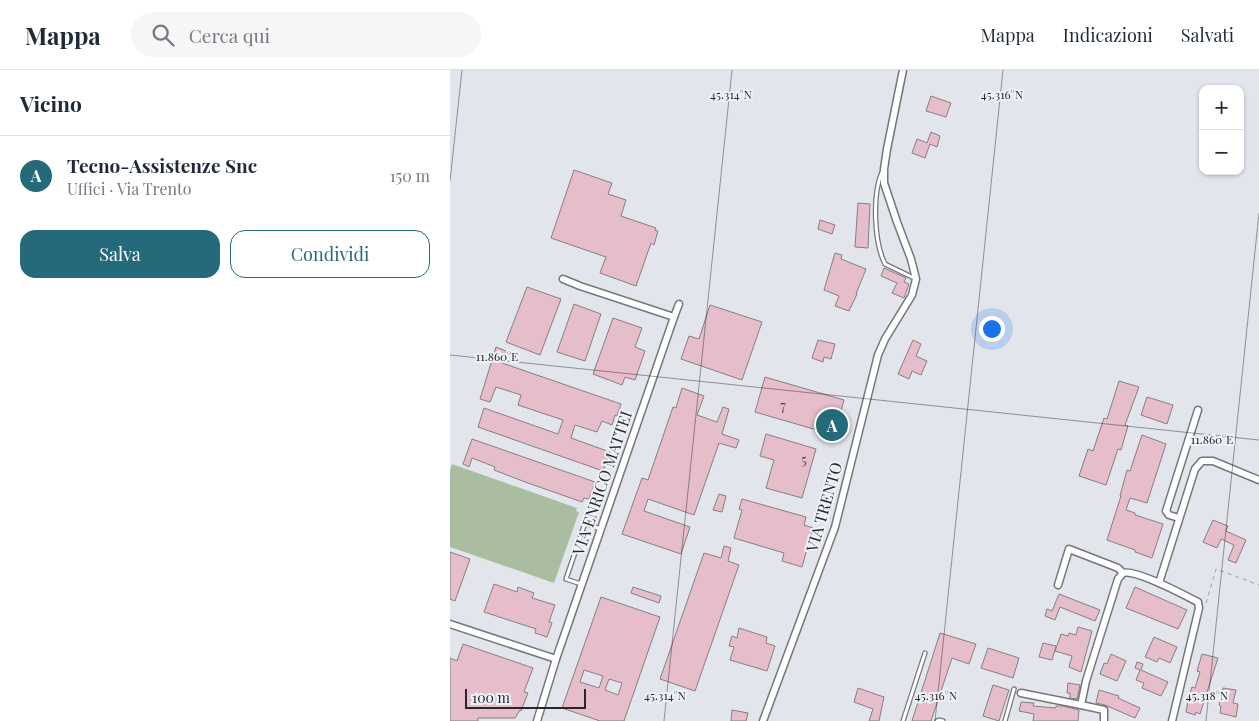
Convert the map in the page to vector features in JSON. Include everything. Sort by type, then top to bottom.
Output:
[{"type":"street","points":[[903,70],[884,169],[884,183],[916,278]]},
{"type":"street","name":"VIA TRENTO","points":[[763,721],[835,527],[878,355],[885,339],[912,294],[916,278]]},
{"type":"street","points":[[563,279],[674,317]]},
{"type":"street","name":"VIA ENRICO MATTEI","points":[[537,719],[679,304]]},
{"type":"street","points":[[1179,518],[1166,512],[1198,410]]},
{"type":"street","points":[[1158,583],[1195,469],[1202,461],[1213,461],[1259,480]]},
{"type":"street","points":[[1058,585],[1069,549],[1118,568],[1123,573]]},
{"type":"street","points":[[1081,705],[1086,681],[1118,579],[1123,573],[1130,572],[1198,602],[1199,608],[1172,721]]},
{"type":"street","points":[[450,624],[556,659]]},
{"type":"street","points":[[1021,693],[1104,710],[1104,721]]},
{"type":"lane","points":[[884,169],[880,178],[877,198],[877,227],[881,255],[885,264],[916,278]]},
{"type":"lane","points":[[582,585],[566,579],[585,523],[601,529]]},
{"type":"lane","points":[[903,721],[925,653]]},
{"type":"lane","points":[[1005,721],[1014,689]]},
{"type":"lane","points":[[937,721],[943,721]]},
{"type":"path","points":[[1205,606],[1216,568],[1259,585]]},
{"type":"green space","points":[[452,464],[577,508],[576,511],[579,512],[554,583],[450,547],[450,471]]},
{"type":"building","points":[[931,96],[951,103],[946,117],[926,111]]},
{"type":"building","points":[[931,132],[940,136],[937,147],[930,144],[925,158],[912,153],[917,139],[927,143]]},
{"type":"building","points":[[574,170],[612,183],[608,194],[626,200],[621,216],[656,228],[655,230],[658,231],[654,245],[651,243],[636,286],[600,273],[606,257],[551,238]]},
{"type":"building","points":[[858,203],[870,204],[868,248],[855,247]]},
{"type":"building","points":[[820,220],[835,225],[832,234],[818,229]]},
{"type":"building","points":[[835,253],[842,255],[841,259],[866,269],[849,311],[835,306],[839,296],[824,290]]},
{"type":"building","points":[[884,268],[906,278],[904,282],[909,284],[904,298],[892,293],[897,283],[881,276]]},
{"type":"building","points":[[527,287],[561,299],[540,355],[506,342]]},
{"type":"building","points":[[574,304],[601,314],[585,361],[557,352]]},
{"type":"building","points":[[710,305],[762,322],[742,380],[681,359],[689,336],[699,339]]},
{"type":"building","points":[[613,318],[642,328],[635,347],[645,351],[635,380],[625,377],[622,385],[593,374]]},
{"type":"building","points":[[818,340],[835,344],[831,359],[824,357],[823,362],[812,358]]},
{"type":"building","points":[[913,340],[921,344],[916,356],[927,361],[921,375],[912,371],[909,379],[898,374]]},
{"type":"building","points":[[496,347],[506,351],[502,363],[621,404],[612,425],[602,421],[597,432],[575,425],[571,438],[610,452],[603,471],[478,427],[484,408],[558,434],[563,420],[518,405],[521,395],[496,387],[490,402],[480,399]]},
{"type":"building","points":[[765,377],[844,400],[834,435],[755,412]]},
{"type":"building","points":[[1119,381],[1139,387],[1125,425],[1128,426],[1121,450],[1118,449],[1106,485],[1079,476],[1088,449],[1093,451],[1104,418],[1107,419]]},
{"type":"building","points":[[682,388],[704,396],[697,415],[717,422],[723,407],[729,409],[722,434],[739,440],[736,448],[719,443],[694,515],[648,499],[644,511],[690,527],[681,554],[622,534],[642,478],[648,480],[673,407],[676,408]]},
{"type":"building","points":[[1147,397],[1173,405],[1167,424],[1141,415]]},
{"type":"building","points":[[766,434],[816,449],[802,498],[766,488],[774,460],[760,456]]},
{"type":"building","points":[[1142,435],[1166,444],[1147,503],[1130,498],[1126,510],[1163,524],[1152,558],[1107,540],[1127,470],[1130,471]]},
{"type":"building","points":[[472,439],[595,482],[589,499],[584,498],[582,502],[494,470],[495,467],[472,458],[469,467],[463,464]]},
{"type":"building","points":[[719,494],[726,496],[722,512],[713,510]]},
{"type":"building","points":[[742,499],[806,517],[804,525],[813,528],[802,567],[782,561],[784,553],[734,538],[742,510],[739,509]]},
{"type":"building","points":[[1213,520],[1228,526],[1226,531],[1246,540],[1236,563],[1228,560],[1234,545],[1221,539],[1217,548],[1203,542]]},
{"type":"building","points":[[724,546],[731,548],[728,561],[739,565],[695,691],[660,679],[704,553],[721,558]]},
{"type":"building","points":[[450,552],[470,559],[455,601],[450,599]]},
{"type":"building","points":[[494,584],[517,592],[518,587],[534,593],[532,598],[555,605],[549,622],[552,623],[547,637],[535,633],[536,629],[484,612]]},
{"type":"building","points":[[633,587],[661,596],[659,603],[631,593]]},
{"type":"building","points":[[1135,587],[1187,610],[1178,629],[1126,608]]},
{"type":"building","points":[[1059,594],[1100,610],[1095,621],[1060,607],[1055,620],[1045,616],[1047,609],[1052,611]]},
{"type":"building","points":[[601,597],[660,617],[624,721],[600,721],[562,708]],"holes":[[[584,670],[603,676],[599,688],[580,682]],[[609,679],[622,683],[618,695],[605,690]]]},
{"type":"building","points":[[1078,627],[1092,631],[1081,672],[1069,667],[1072,656],[1055,651],[1061,634],[1068,636],[1069,633],[1076,635]]},
{"type":"building","points":[[739,628],[767,637],[766,643],[775,646],[767,671],[730,660],[734,647],[729,646],[732,636],[737,638]]},
{"type":"building","points":[[940,633],[976,644],[969,664],[952,658],[931,721],[912,721]]},
{"type":"building","points":[[1154,637],[1177,647],[1170,663],[1159,658],[1157,662],[1145,657]]},
{"type":"building","points":[[1043,643],[1056,646],[1052,660],[1039,657]]},
{"type":"building","points":[[463,644],[533,668],[524,692],[528,693],[521,711],[515,718],[478,718],[478,721],[450,721],[450,658],[457,661]]},
{"type":"building","points":[[988,648],[1019,658],[1013,678],[981,668]]},
{"type":"building","points":[[1111,654],[1126,661],[1117,681],[1100,674],[1104,663],[1107,664]]},
{"type":"building","points":[[1202,654],[1218,658],[1200,714],[1196,712],[1195,715],[1186,712],[1189,695],[1192,687],[1195,688],[1200,672],[1197,671]]},
{"type":"building","points":[[1137,662],[1143,664],[1141,670],[1168,682],[1161,696],[1142,688],[1144,683],[1136,680],[1140,670],[1135,668]]},
{"type":"building","points":[[1068,683],[1080,685],[1077,699],[1070,698],[1070,693],[1067,693]]},
{"type":"building","points":[[993,685],[1009,690],[999,721],[983,716]]},
{"type":"building","points":[[858,688],[884,697],[879,721],[869,721],[873,709],[854,702]]},
{"type":"building","points":[[1223,688],[1236,690],[1233,703],[1238,704],[1236,717],[1220,713],[1221,706],[1219,705]]},
{"type":"building","points":[[1099,690],[1119,696],[1118,698],[1140,708],[1135,718],[1096,703]]},
{"type":"building","points":[[1021,702],[1034,703],[1033,706],[1056,708],[1056,706],[1063,706],[1079,710],[1078,721],[1033,721],[1034,714],[1019,711]]},
{"type":"building","points":[[732,710],[748,713],[746,721],[731,721]]},
{"type":"place","name":"Tecno-Assistenze Snc","points":[[832,425]]}]
